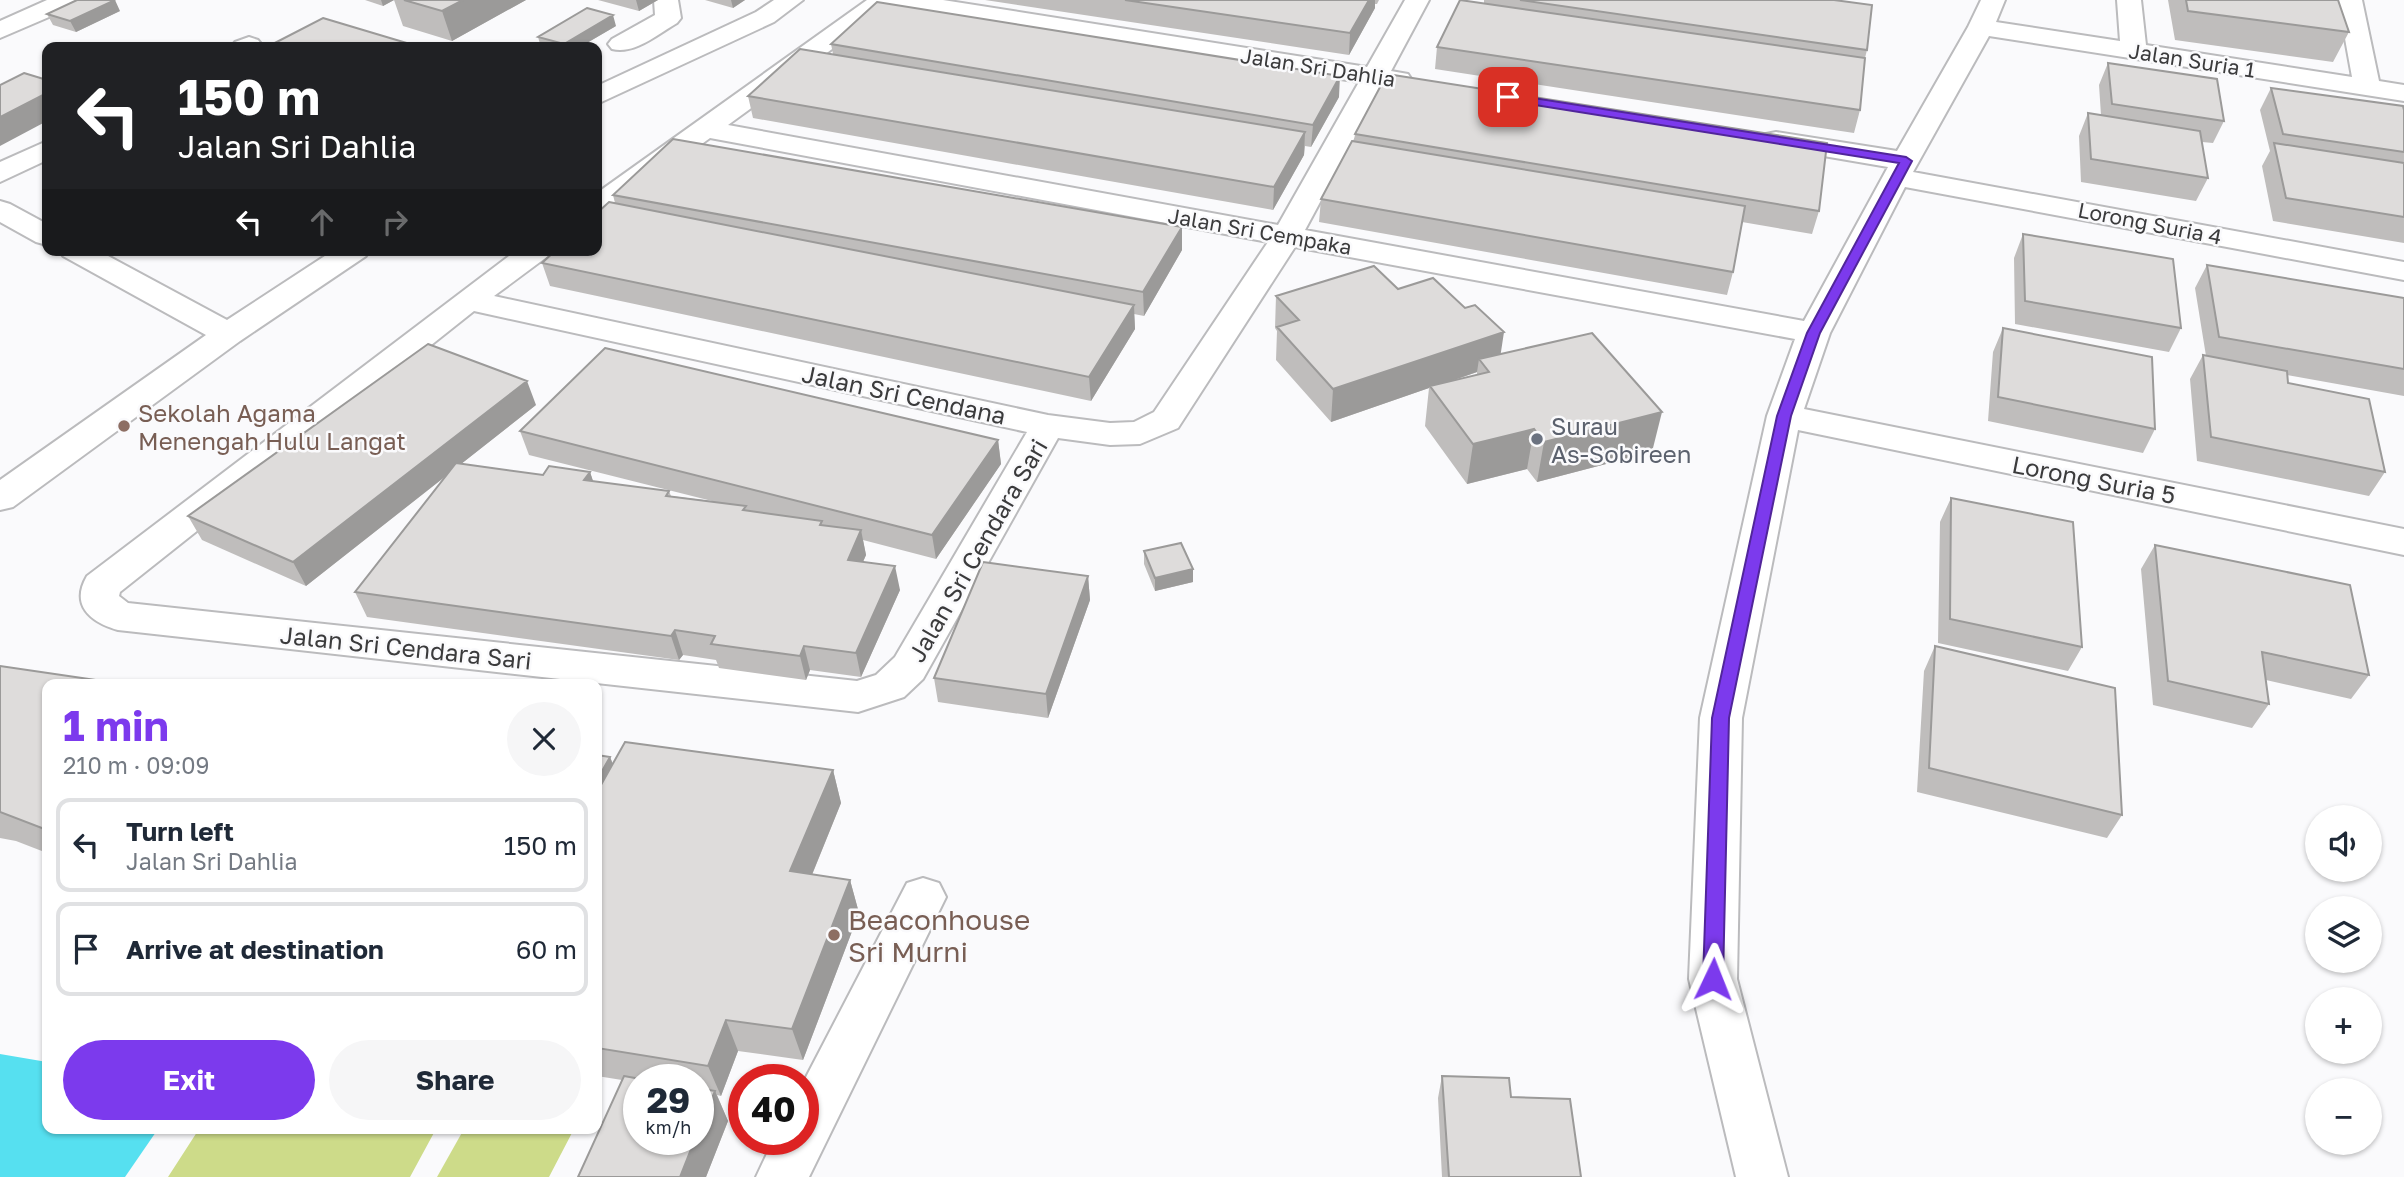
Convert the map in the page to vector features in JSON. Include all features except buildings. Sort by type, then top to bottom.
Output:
[{"type":"street","points":[[0,30],[68,0]]},
{"type":"street","points":[[621,44],[668,18],[666,0]]},
{"type":"street","points":[[602,94],[765,17],[791,0]]},
{"type":"street","points":[[602,203],[883,0]]},
{"type":"street","name":"Jalan Sri Dahlia","points":[[896,0],[1430,85]]},
{"type":"street","name":"Jalan Sri Cendana","points":[[468,300],[1048,426],[1110,434],[1140,433],[1166,420],[1287,236],[1417,0]]},
{"type":"street","points":[[2129,0],[2134,51]]},
{"type":"street","points":[[2350,0],[2367,87]]},
{"type":"street","points":[[0,7],[28,18]]},
{"type":"street","points":[[1762,1177],[1713,979],[1721,718],[1784,416],[1814,333],[1987,14]]},
{"type":"street","name":"Jalan Suria 1","points":[[1987,14],[2134,51],[2404,93]]},
{"type":"street","name":"Jalan Sri Cempaka","points":[[705,129],[1814,333]]},
{"type":"street","points":[[1756,137],[1901,169]]},
{"type":"street","points":[[0,173],[42,152]]},
{"type":"street","name":"Lorong Suria 4","points":[[1901,169],[2404,271]]},
{"type":"street","points":[[0,210],[42,233]]},
{"type":"street","points":[[85,256],[228,334]]},
{"type":"street","points":[[0,498],[228,334],[346,256]]},
{"type":"street","points":[[468,300],[529,256]]},
{"type":"street","name":"Jalan Sri Cendara Sari","points":[[468,300],[101,586],[99,601],[118,616],[858,697],[890,686],[909,668],[1048,426]]},
{"type":"street","name":"Lorong Suria 5","points":[[1784,416],[2404,542]]},
{"type":"street","points":[[819,1103],[923,897]]},
{"type":"street","points":[[782,1177],[793,1155]]},
{"type":"green space","points":[[196,1134],[433,1134],[410,1177],[168,1177]]},
{"type":"green space","points":[[461,1134],[571,1134],[549,1177],[437,1177]]},
{"type":"water","points":[[0,1054],[42,1061],[42,1134],[155,1134],[125,1177],[0,1177]]},
{"type":"place","name":"Sekolah Agama Menengah Hulu Langat","points":[[124,426]]},
{"type":"place","name":"Surau As-Sobireen","points":[[1537,439]]},
{"type":"place","name":"Beaconhouse Sri Murni","points":[[834,935]]},
{"type":"route","points":[[1508,97],[1906,161],[1814,333],[1784,416],[1721,718],[1713,979]]}]
